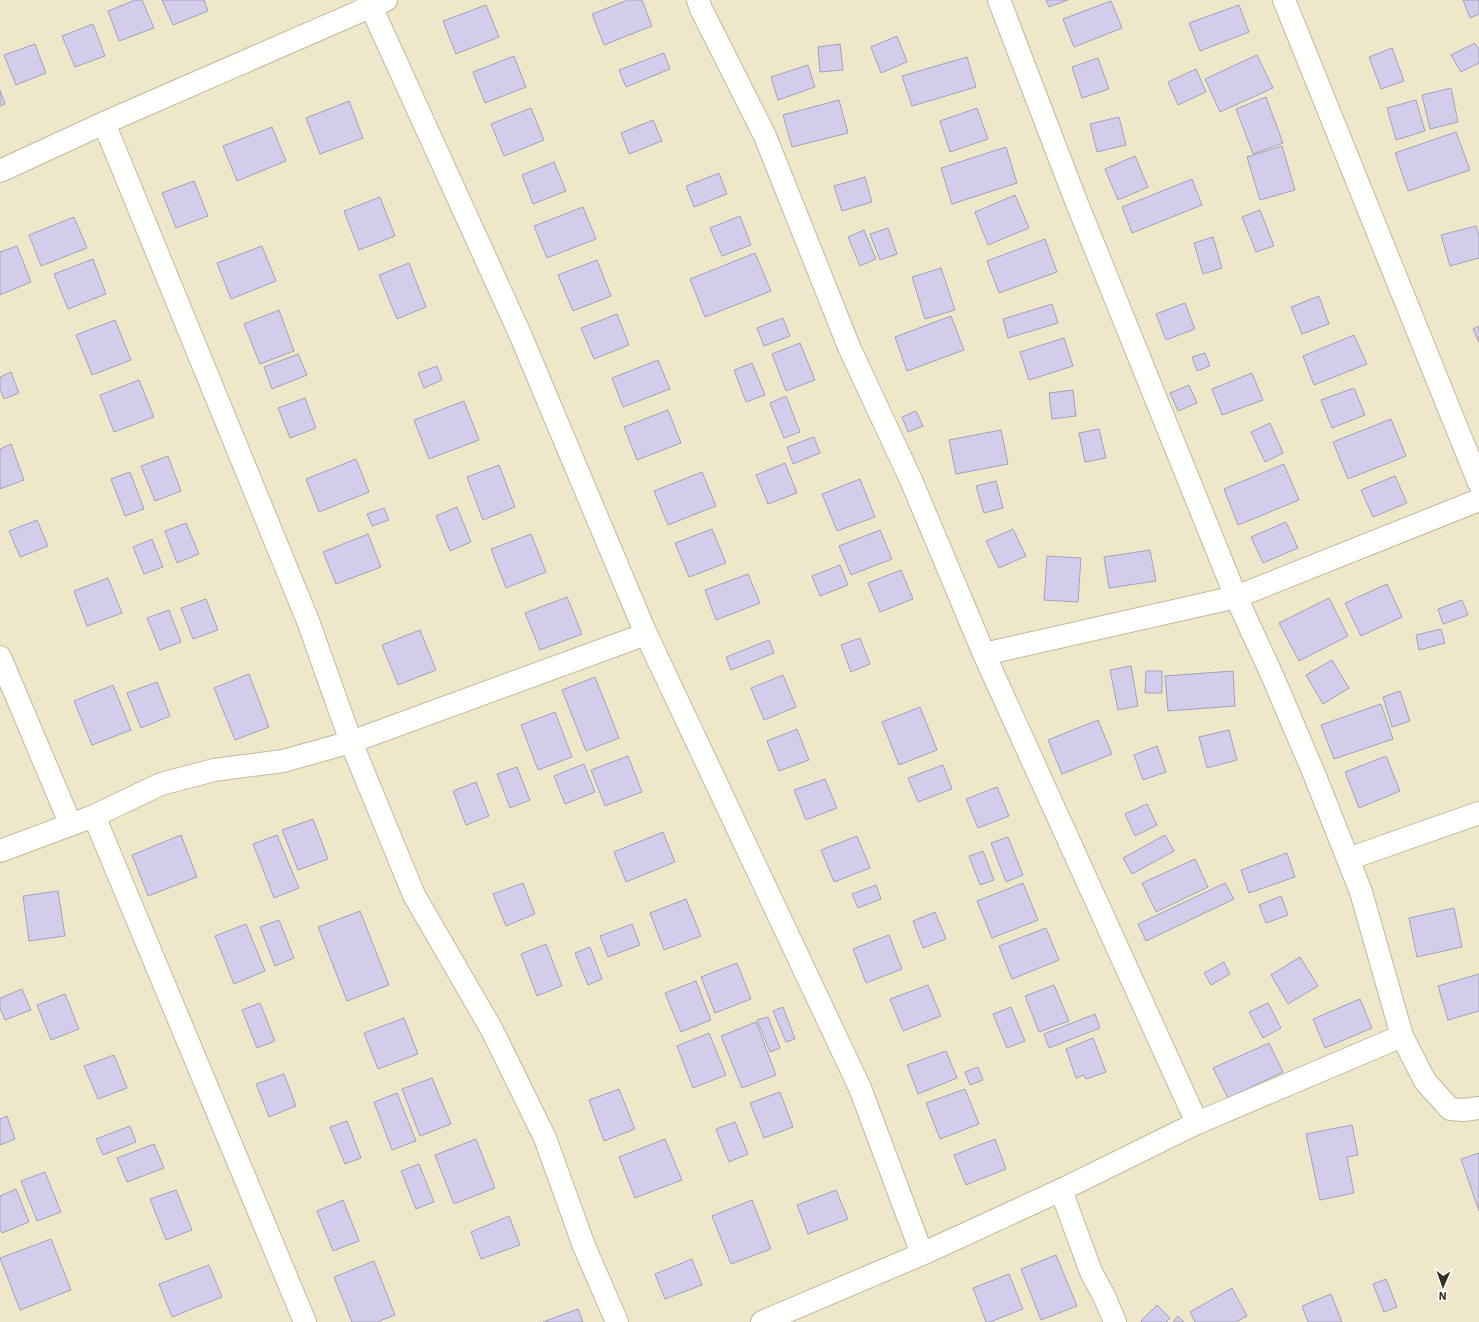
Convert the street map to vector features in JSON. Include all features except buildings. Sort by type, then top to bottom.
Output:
[{"type":"street","points":[[698,0],[701,9],[765,136],[849,347],[911,480],[984,654],[1197,1123]]},
{"type":"street","points":[[999,0],[1079,208],[1236,597],[1275,682],[1361,892],[1402,1036],[1425,1081],[1450,1109],[1464,1110],[1479,1108]]},
{"type":"street","points":[[1284,0],[1479,483]]},
{"type":"street","points":[[0,171],[375,2],[520,334],[646,634],[860,1088],[922,1254]]},
{"type":"street","points":[[104,123],[308,621],[350,742],[414,895],[492,1030],[545,1138],[584,1246],[617,1322]]},
{"type":"street","points":[[984,654],[1236,597],[1479,500]]},
{"type":"street","points":[[0,851],[70,823],[94,816],[160,784],[214,770],[283,761],[350,742],[646,634]]},
{"type":"street","points":[[0,657],[70,823]]},
{"type":"street","points":[[1348,859],[1479,813]]},
{"type":"street","points":[[94,816],[305,1322]]},
{"type":"street","points":[[762,1322],[922,1254],[1061,1190],[1197,1123],[1402,1036]]},
{"type":"street","points":[[1061,1190],[1091,1272],[1105,1298],[1115,1322]]}]
